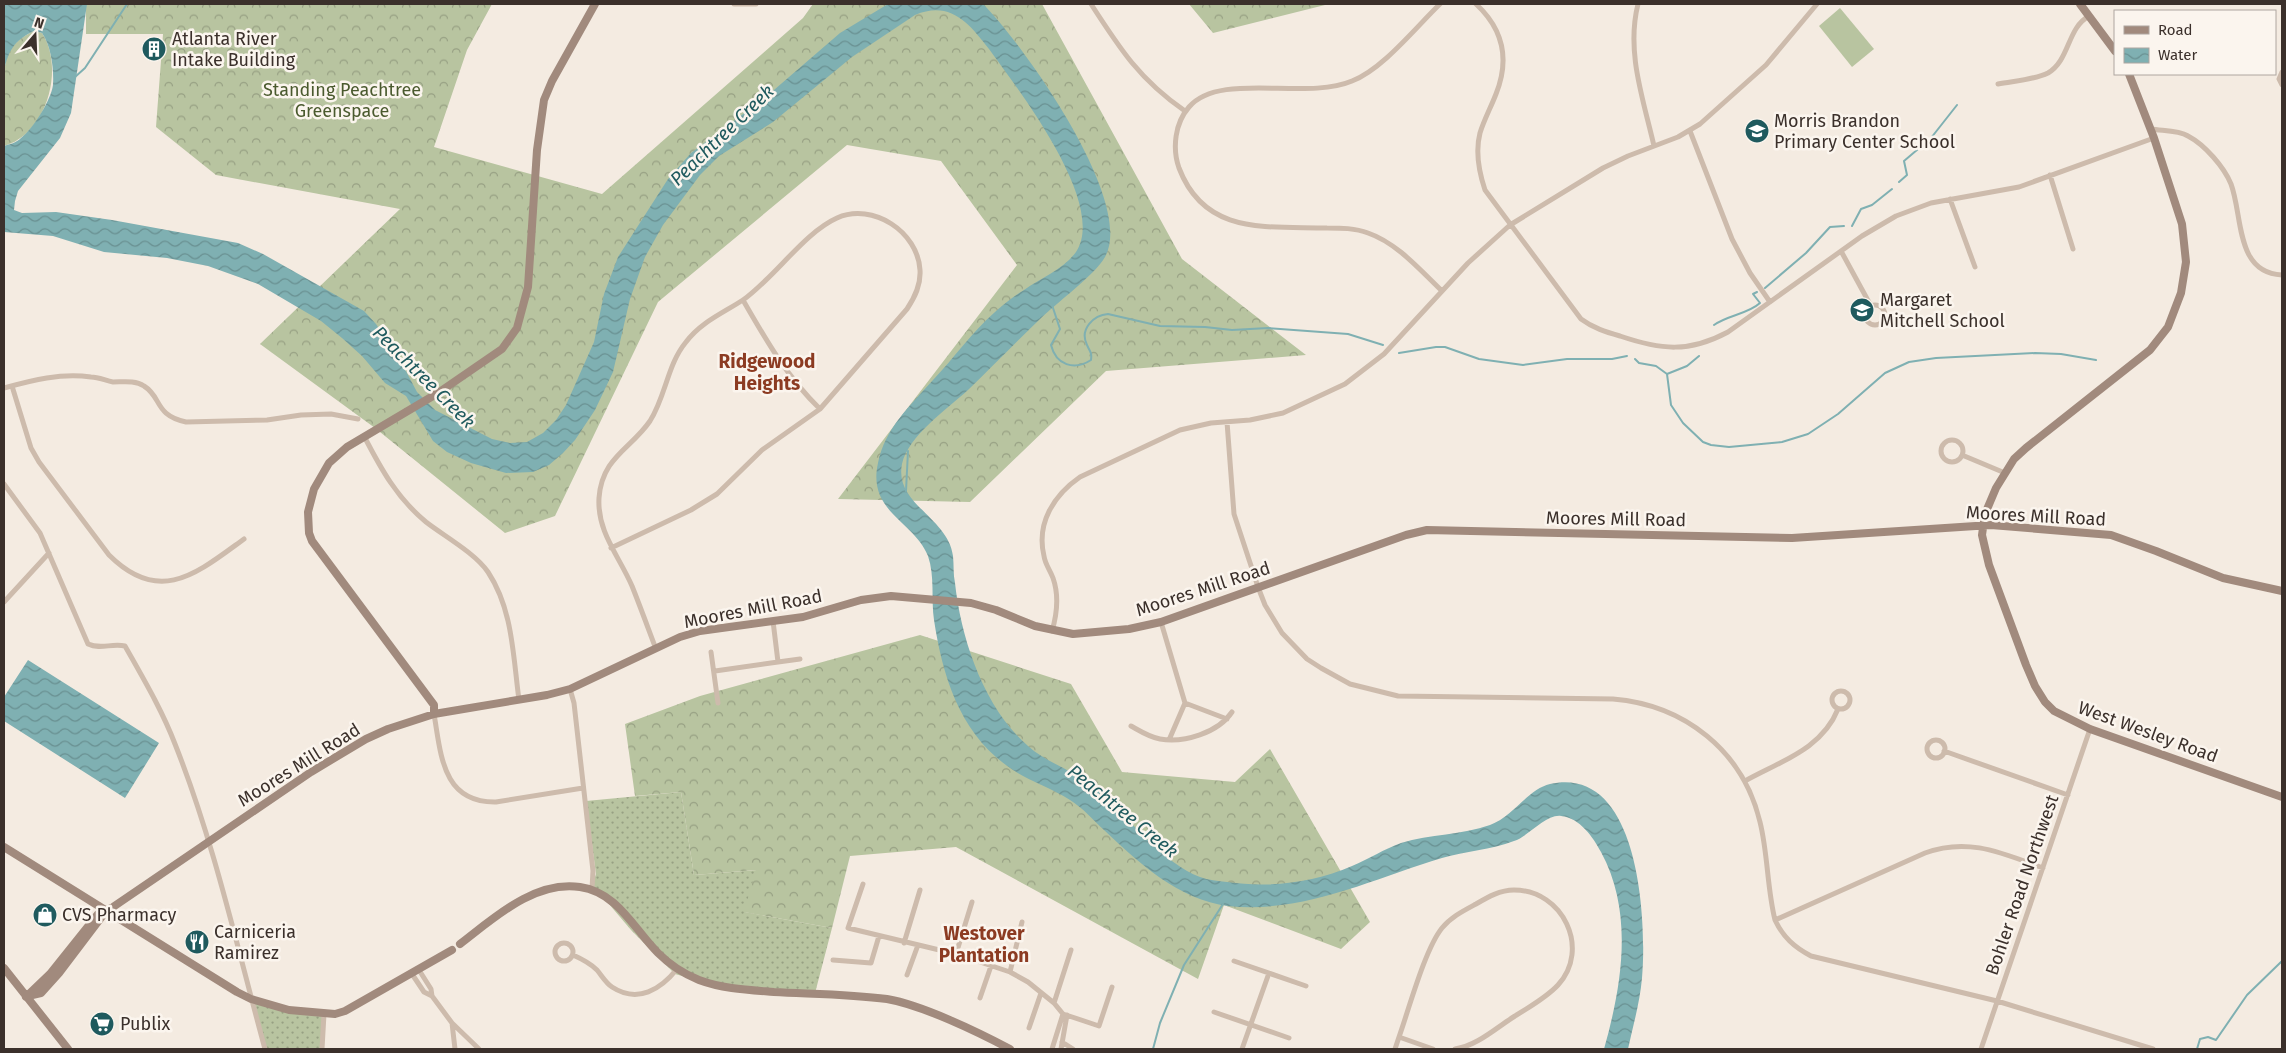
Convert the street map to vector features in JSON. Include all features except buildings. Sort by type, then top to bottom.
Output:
[{"type":"street","points":[[583,788],[496,802],[482,802],[470,797],[456,787],[445,772],[434,705],[309,533],[308,512],[314,489],[321,474],[338,454],[364,436],[427,400],[496,354],[508,342],[517,328],[528,286],[537,154],[544,100],[552,81],[595,4]]},
{"type":"street","points":[[734,4],[756,4]]},
{"type":"street","points":[[1091,4],[1131,64],[1155,89],[1185,112]]},
{"type":"street","points":[[1440,4],[1380,63],[1354,81],[1338,87],[1319,90],[1220,89],[1200,97],[1185,112],[1179,123],[1176,136],[1177,163],[1190,190],[1210,211],[1227,220],[1246,225],[1347,228],[1368,233],[1392,245],[1442,290]]},
{"type":"street","points":[[1476,4],[1491,19],[1498,32],[1504,59],[1498,91],[1480,133],[1478,159],[1480,176],[1490,198],[1581,319],[1597,329],[1642,344],[1674,348],[1705,343],[1728,332],[1841,251],[1896,216],[1950,199],[2005,190],[2154,138]]},
{"type":"street","points":[[1638,4],[1633,30],[1634,62],[1654,146]]},
{"type":"street","points":[[1052,631],[1057,602],[1054,580],[1044,556],[1042,539],[1047,515],[1059,495],[1080,477],[1166,436],[1196,426],[1283,413],[1345,384],[1384,354],[1479,251],[1510,225],[1603,168],[1690,131],[1736,94],[1766,65],[1817,4]]},
{"type":"street","points":[[2080,4],[2114,50]]},
{"type":"street","points":[[1998,84],[2048,73],[2064,53],[2078,23],[2089,16]]},
{"type":"street","points":[[2279,74],[2282,86]]},
{"type":"street","points":[[1982,525],[1990,501],[2005,473],[2026,448],[2150,350],[2163,335],[2173,318],[2184,279],[2186,245],[2176,199],[2129,75]]},
{"type":"street","points":[[2151,129],[2188,136],[2212,157],[2223,170],[2231,186],[2240,217],[2242,238],[2247,256],[2256,266],[2282,275]]},
{"type":"street","points":[[1690,131],[1732,240],[1750,273],[1770,302]]},
{"type":"street","points":[[2050,175],[2073,249]]},
{"type":"street","points":[[1950,199],[1975,267]]},
{"type":"street","points":[[611,548],[708,501],[762,450],[820,409],[913,299],[919,285],[920,270],[917,255],[910,241],[895,226],[878,217],[859,214],[839,217],[812,237],[764,283],[743,300],[705,323],[686,342],[673,362],[660,401],[650,421],[624,447],[607,470],[601,488],[599,507],[602,523],[611,548],[631,584],[656,649]]},
{"type":"street","points":[[1841,251],[1871,306]]},
{"type":"street","points":[[743,300],[778,360],[800,389],[820,409]]},
{"type":"street","points":[[4,388],[51,376],[92,377],[111,382],[142,384],[150,391],[162,410],[176,420],[186,422],[267,420],[301,415],[331,414],[358,419]]},
{"type":"street","points":[[12,386],[29,442],[39,462],[109,555],[119,565],[144,578],[172,580],[185,578],[201,570],[244,539]]},
{"type":"street","points":[[1227,422],[1234,514],[1258,588],[1273,620],[1293,646],[1320,668],[1350,684],[1398,696],[1613,699],[1645,704],[1676,715],[1704,732],[1727,754],[1745,781],[1760,822],[1775,920],[1788,940],[1799,950],[1811,956],[1997,1000],[2153,1049]]},
{"type":"street","points":[[364,436],[383,472],[402,500],[425,521],[480,563],[489,574],[507,614],[519,700]]},
{"type":"street","points":[[1956,441],[1961,445],[1962,455],[1957,460],[1950,462],[1943,458],[1942,447],[1946,442],[1956,441]]},
{"type":"street","points":[[1962,455],[2005,473]]},
{"type":"street","points":[[4,484],[40,533],[88,644],[96,648],[117,644],[125,646],[175,743],[208,842],[265,1049]]},
{"type":"street","name":"Moores Mill Road","points":[[26,997],[50,974],[98,914],[106,911],[311,772],[366,739],[396,726],[434,714],[519,700],[570,689],[680,637],[700,631],[803,617],[876,597],[924,598],[972,603],[1052,631],[1093,633],[1129,629],[1161,622],[1406,535],[1427,530],[1792,538],[1982,525],[2111,535],[2156,550],[2223,578],[2282,591]]},
{"type":"street","name":"West Wesley Road","points":[[1982,525],[1983,543],[1989,565],[2035,686],[2054,711],[2090,729],[2282,797]]},
{"type":"street","points":[[4,602],[49,553]]},
{"type":"street","points":[[772,621],[778,662]]},
{"type":"street","points":[[1161,622],[1185,703],[1169,740]]},
{"type":"street","points":[[711,652],[718,703]]},
{"type":"street","points":[[715,671],[800,659]]},
{"type":"street","points":[[570,689],[574,703],[593,871],[592,890]]},
{"type":"street","points":[[1185,703],[1227,719]]},
{"type":"street","points":[[1745,781],[1816,741],[1829,728],[1838,708]]},
{"type":"street","points":[[1131,726],[1158,739],[1169,740],[1192,737],[1215,727],[1227,719],[1232,712]]},
{"type":"street","name":"Bohler Road Northwest","points":[[1981,1049],[2090,729]]},
{"type":"street","points":[[1944,751],[2068,794]]},
{"type":"street","points":[[1775,920],[1925,853],[1944,847],[1963,845],[1981,847],[2043,868]]},
{"type":"street","points":[[4,848],[237,992],[252,999],[289,1010],[324,1014],[345,1011],[452,950]]},
{"type":"street","points":[[863,884],[848,928],[956,954],[1010,972],[1054,1003],[1065,1015],[1099,1026],[1112,987]]},
{"type":"street","points":[[460,944],[497,916],[532,895],[566,886],[592,890],[616,904],[657,952],[677,969],[702,981],[738,989],[861,997],[899,1002],[946,1019],[1010,1049]]},
{"type":"street","points":[[904,943],[920,890]]},
{"type":"street","points":[[1395,1049],[1432,944],[1447,923],[1462,912],[1502,892],[1527,891],[1552,903],[1561,912],[1571,933],[1572,954],[1565,976],[1551,992],[1473,1043],[1456,1049]]},
{"type":"street","points":[[956,954],[972,902]]},
{"type":"street","points":[[1010,972],[1022,922]]},
{"type":"street","points":[[834,960],[871,963],[879,936]]},
{"type":"street","points":[[907,976],[918,945]]},
{"type":"street","points":[[1054,1003],[1071,950]]},
{"type":"street","points":[[573,955],[592,965],[612,987],[630,994],[643,994],[656,990],[677,969]]},
{"type":"street","points":[[1234,961],[1306,986]]},
{"type":"street","points":[[980,998],[991,966]]},
{"type":"street","points":[[4,968],[68,1049]]},
{"type":"street","points":[[416,972],[431,989],[432,996],[452,1023],[479,1049]]},
{"type":"street","points":[[1242,1049],[1269,973]]},
{"type":"street","points":[[1029,1028],[1041,993]]},
{"type":"street","points":[[1214,1012],[1289,1038]]},
{"type":"street","points":[[322,1049],[324,1014]]},
{"type":"street","points":[[1061,1049],[1065,1015]]},
{"type":"street","points":[[1052,1049],[1065,1015]]},
{"type":"street","points":[[452,1023],[455,1049]]},
{"type":"street","points":[[1399,1037],[1433,1049]]},
{"type":"street","points":[[1062,1042],[1073,1049]]},
{"type":"green space","name":"Standing Peachtree Greenspace","points":[[86,4],[492,4],[467,50],[434,147],[602,194],[803,18],[813,4],[1042,4],[1182,259],[1306,355],[1106,371],[970,502],[838,499],[1017,265],[941,161],[847,145],[658,302],[555,516],[505,533],[375,428],[260,344],[400,209],[216,175],[156,127],[163,34],[86,34]]},
{"type":"green space","points":[[1189,4],[1329,4],[1213,33]]},
{"type":"green space","points":[[1840,8],[1874,49],[1852,67],[1819,26]]},
{"type":"green space","points":[[34,31],[42,33],[49,47],[52,64],[48,98],[41,114],[31,128],[19,139],[4,146],[3,86],[8,54],[16,43]]},
{"type":"green space","points":[[920,635],[1071,684],[1122,772],[1235,782],[1270,749],[1370,922],[1341,949],[1224,905],[1198,979],[956,847],[850,856],[832,928],[744,912],[756,870],[694,875],[681,792],[635,796],[625,724],[700,696]]},
{"type":"green space","points":[[681,792],[694,875],[757,870],[745,912],[832,928],[814,997],[725,988],[675,974],[631,930],[603,897],[590,892],[596,874],[586,801]]},
{"type":"green space","points":[[252,999],[324,1014],[322,1049],[266,1049]]},
{"type":"water","points":[[4,4],[87,4],[71,113],[60,138],[18,191],[14,210],[22,213],[56,212],[112,220],[238,243],[263,254],[364,311],[376,324],[399,358],[417,392],[435,410],[492,439],[510,443],[527,442],[543,433],[556,420],[566,405],[594,342],[604,294],[618,257],[668,179],[691,153],[767,96],[840,33],[888,4],[983,4],[1023,53],[1071,125],[1091,163],[1105,200],[1110,232],[1105,257],[1100,264],[1084,281],[1039,320],[968,390],[920,433],[912,443],[902,464],[902,478],[906,490],[933,520],[949,542],[953,556],[958,605],[969,649],[987,692],[999,712],[1012,730],[1028,746],[1044,758],[1080,777],[1097,789],[1173,862],[1187,871],[1210,880],[1243,884],[1275,884],[1322,877],[1352,866],[1401,843],[1468,831],[1490,825],[1506,816],[1535,791],[1550,784],[1580,784],[1603,798],[1620,822],[1632,852],[1639,886],[1642,921],[1642,978],[1628,1049],[1604,1049],[1620,975],[1622,949],[1618,900],[1611,875],[1601,852],[1585,829],[1574,820],[1555,816],[1520,838],[1505,844],[1442,858],[1363,885],[1310,900],[1256,907],[1228,906],[1193,896],[1161,878],[1131,855],[1075,803],[1013,770],[995,756],[980,741],[968,723],[957,704],[943,664],[934,620],[928,556],[913,534],[885,505],[879,493],[876,480],[881,450],[899,418],[971,337],[1009,300],[1065,264],[1076,252],[1083,231],[1080,206],[1070,177],[1055,147],[1019,90],[989,49],[974,31],[958,17],[949,12],[939,10],[915,15],[852,57],[773,122],[719,156],[700,175],[663,225],[645,257],[630,299],[613,372],[595,410],[575,440],[549,465],[533,472],[506,473],[471,463],[447,452],[433,441],[406,396],[385,383],[362,356],[342,338],[321,321],[258,284],[208,266],[167,258],[104,252],[53,236],[4,232],[4,146],[19,140],[36,121],[52,91],[53,78],[48,44],[42,33],[34,31],[21,38],[13,47],[4,71]]},
{"type":"water","points":[[28,660],[159,743],[125,798],[4,721],[4,697]]},
{"type":"waterway","points":[[75,77],[85,68],[127,4]]},
{"type":"waterway","points":[[1899,182],[1907,175],[1904,161],[1931,138],[1957,105]]},
{"type":"waterway","points":[[1852,226],[1861,209],[1872,205],[1892,189]]},
{"type":"waterway","points":[[1765,288],[1806,253],[1830,227],[1844,226]]},
{"type":"waterway","points":[[1714,325],[1755,307],[1760,303],[1753,294],[1757,292]]},
{"type":"waterway","points":[[1052,305],[1060,329],[1051,345],[1053,352],[1061,361],[1072,365],[1078,365],[1091,360],[1091,354],[1085,339],[1086,328],[1093,320],[1108,314],[1160,326],[1232,330],[1268,328],[1348,334],[1383,345]]},
{"type":"waterway","points":[[1399,353],[1445,347],[1479,359],[1523,365],[1567,359],[1612,359],[1627,356]]},
{"type":"waterway","points":[[1635,359],[1639,363],[1656,366],[1667,374],[1671,405],[1683,423],[1703,442],[1729,447],[1782,442],[1808,434],[1838,414],[1885,373],[1909,362],[1936,358],[2035,353],[2061,354],[2096,360]]},
{"type":"waterway","points":[[1667,374],[1687,366],[1699,356]]},
{"type":"waterway","name":"Peachtree Creek","points":[[906,491],[908,451]]},
{"type":"waterway","points":[[1153,1049],[1160,1023],[1184,965],[1223,904]]},
{"type":"waterway","points":[[2197,1049],[2200,1039],[2208,1037],[2216,1040],[2247,995],[2282,961]]},
{"type":"place","name":"Atlanta River Intake Building","points":[[154,49]]},
{"type":"place","name":"Morris Brandon Primary Center School","points":[[1757,131]]},
{"type":"place","name":"Margaret Mitchell School","points":[[1862,310]]},
{"type":"place","name":"CVS Pharmacy","points":[[45,915]]},
{"type":"place","name":"Carniceria Ramirez","points":[[197,942]]},
{"type":"place","name":"Publix","points":[[102,1024]]},
{"type":"district","name":"Ridgewood Heights","points":[[767,372]]},
{"type":"district","name":"Westover Plantation","points":[[984,944]]}]
